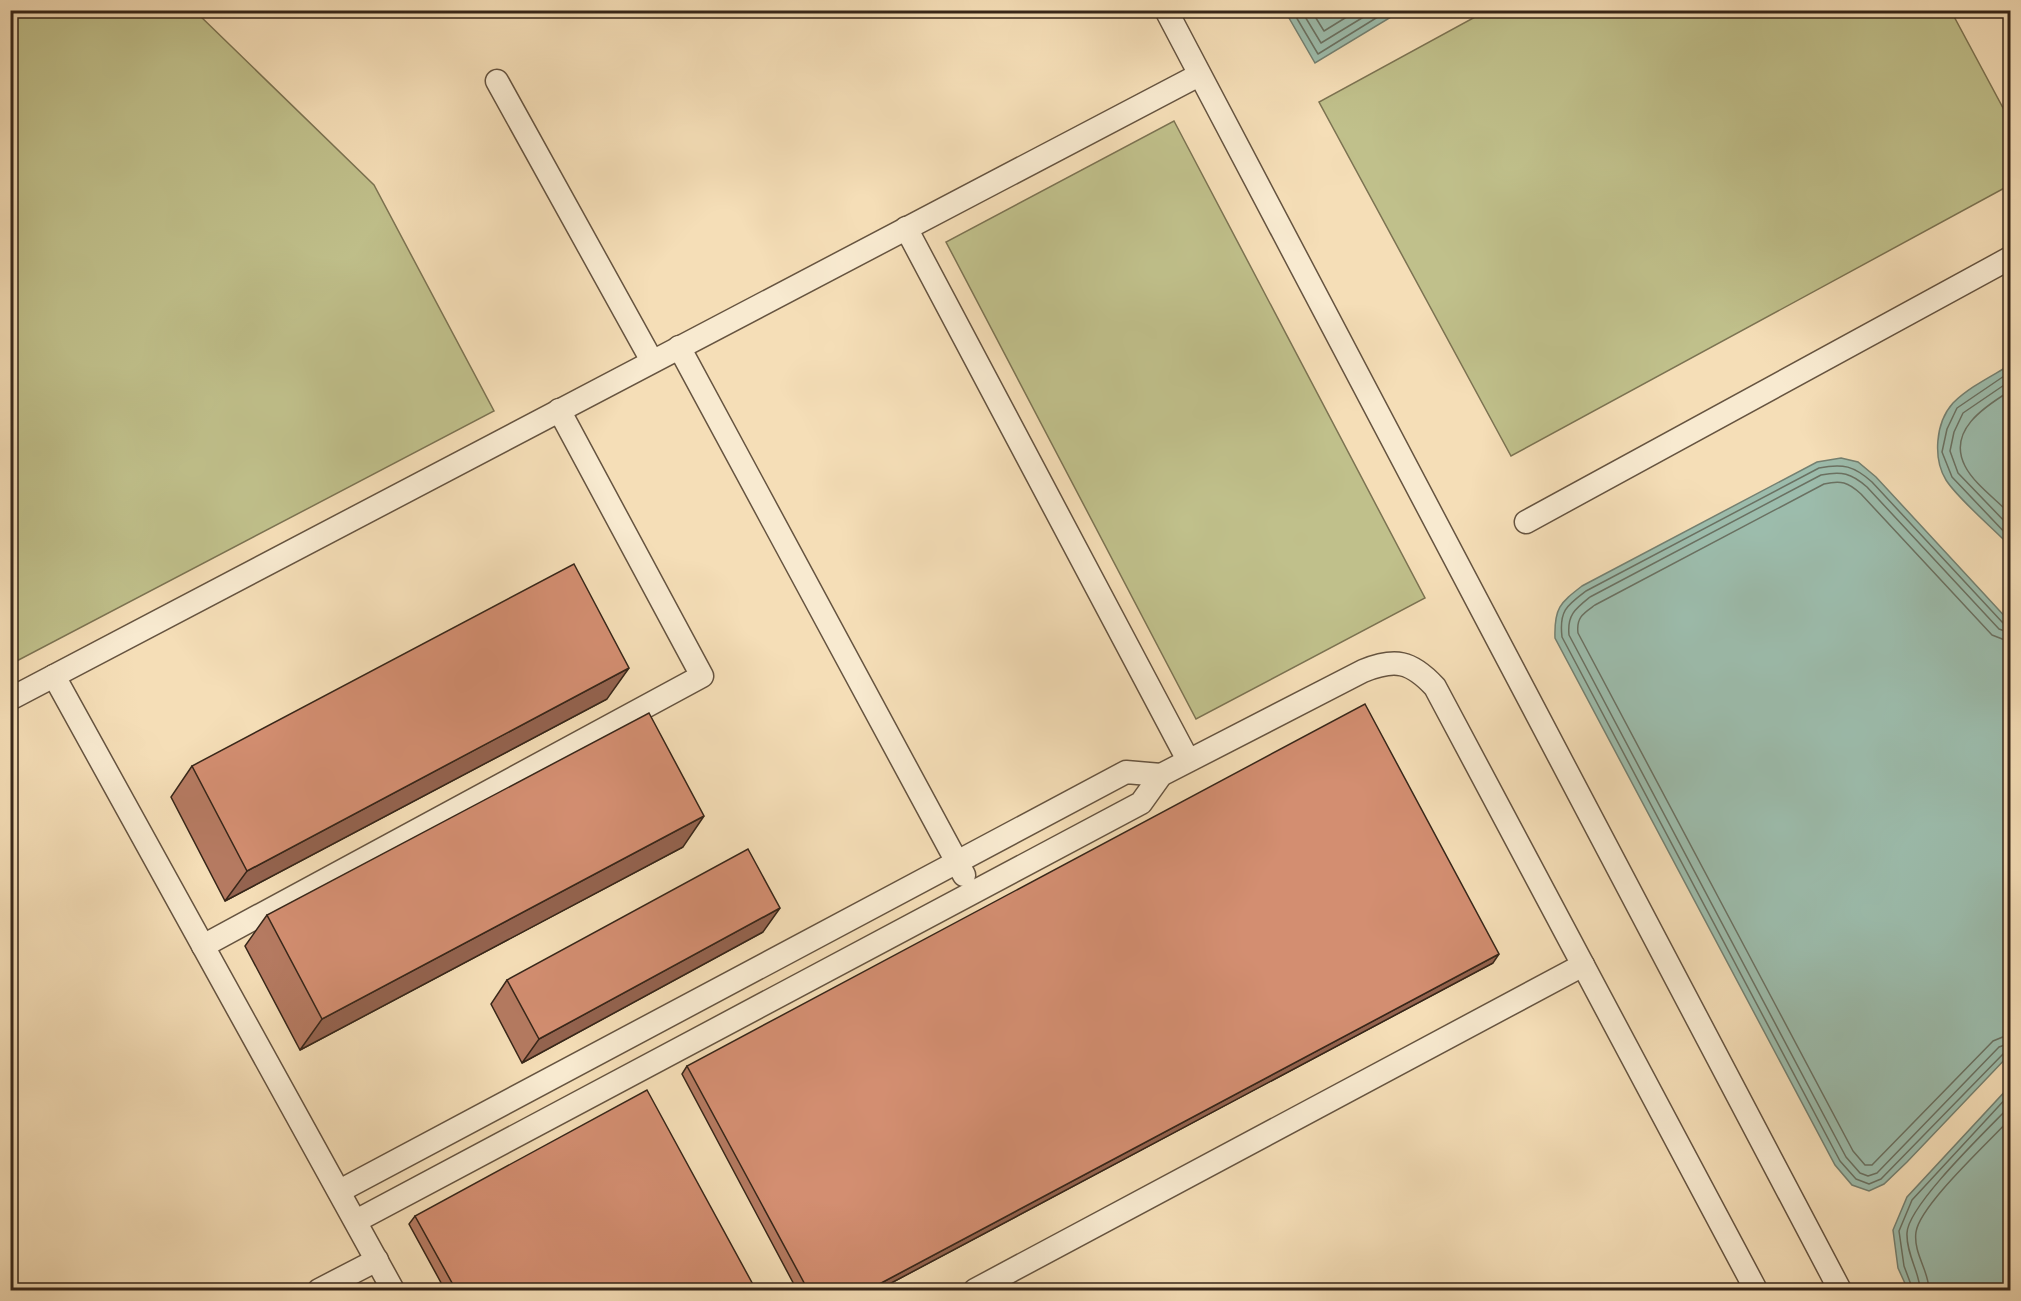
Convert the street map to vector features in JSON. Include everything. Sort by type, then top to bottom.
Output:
[{"type":"lane","points":[[1166,10],[1840,1290]]},
{"type":"lane","points":[[10,699],[1199,75]]},
{"type":"lane","points":[[497,81],[652,361]]},
{"type":"lane","points":[[906,228],[1188,760]]},
{"type":"lane","points":[[1526,522],[2010,258]]},
{"type":"lane","points":[[679,347],[973,892]]},
{"type":"lane","points":[[203,946],[702,676],[559,410]]},
{"type":"lane","points":[[356,1221],[1141,802],[1161,775],[1188,760],[1382,663],[1403,663],[1420,671],[1435,687],[1756,1290]]},
{"type":"lane","points":[[54,676],[393,1290]]},
{"type":"lane","points":[[349,1186],[1126,772],[1161,775]]},
{"type":"lane","points":[[975,1290],[1583,965]]},
{"type":"lane","points":[[319,1290],[377,1260]]},
{"type":"green space","points":[[1486,11],[1951,11],[2010,121],[2010,185],[1511,456],[1319,102]]},
{"type":"green space","points":[[196,12],[374,185],[494,411],[11,664],[11,16]]},
{"type":"green space","points":[[1174,121],[1425,598],[1196,719],[946,242]]},
{"type":"water","points":[[1285,11],[1401,11],[1315,63]]},
{"type":"water","points":[[2010,365],[2010,546],[1967,505],[1946,480],[1939,462],[1938,441],[1942,421],[1953,403],[1973,387]]},
{"type":"water","points":[[1841,458],[1858,462],[1876,477],[2010,622],[2010,1054],[1907,1162],[1884,1184],[1869,1191],[1852,1185],[1835,1165],[1555,638],[1557,613],[1560,607],[1582,586],[1817,462]]},
{"type":"water","points":[[2010,1086],[2010,1290],[1908,1290],[1898,1268],[1893,1230],[1907,1197]]},
{"type":"building","points":[[574,564],[629,668],[247,871],[192,766]]},
{"type":"building","points":[[1365,704],[1499,954],[868,1290],[808,1290],[687,1066]]},
{"type":"building","points":[[649,713],[704,816],[322,1019],[267,915]]},
{"type":"building","points":[[748,849],[780,908],[539,1039],[507,980]]},
{"type":"building","points":[[647,1090],[756,1290],[456,1290],[415,1216]]}]
